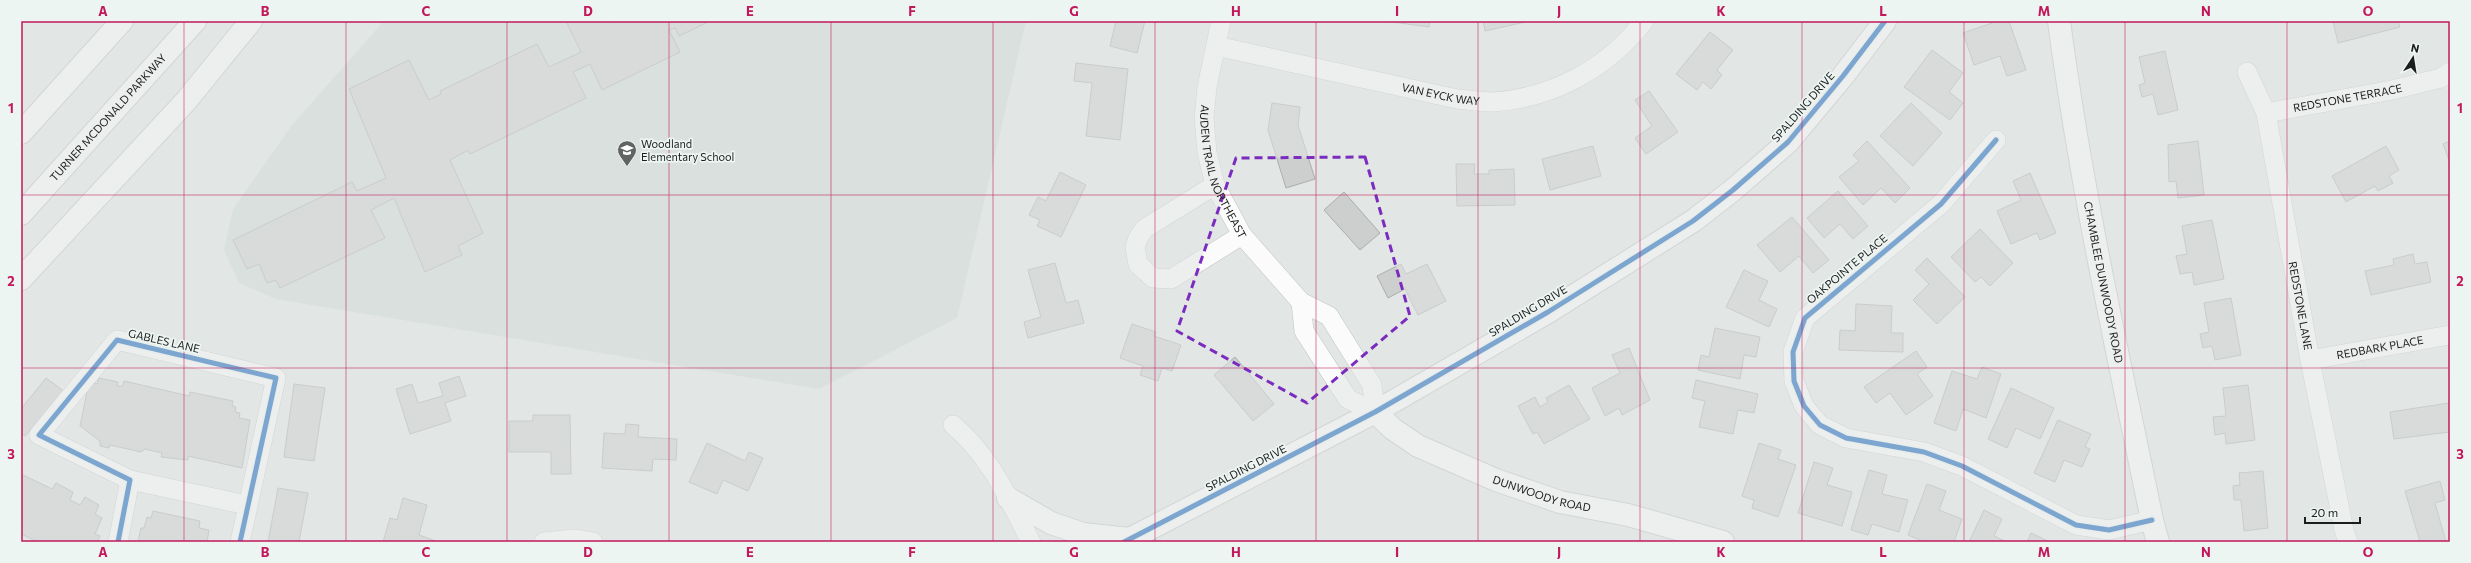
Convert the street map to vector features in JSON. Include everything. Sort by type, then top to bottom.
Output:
[{"type":"main road","points":[[21,133],[122,21]]},
{"type":"main road","name":"TURNER MCDONALD PARKWAY","points":[[21,214],[195,21]]},
{"type":"main road","points":[[21,279],[186,100],[252,21]]},
{"type":"main road","name":"SPALDING DRIVE","points":[[1127,540],[1375,412],[1548,312],[1693,220],[1733,190],[1788,142],[1844,76],[1885,21]]},
{"type":"main road","name":"CHAMBLEE DUNWOODY ROAD","points":[[2059,21],[2070,101],[2152,520],[2158,542]]},
{"type":"main road","name":"DUNWOODY ROAD","points":[[1375,412],[1393,429],[1418,446],[1496,480],[1560,502],[1628,515],[1723,542]]},
{"type":"main road","points":[[1008,498],[1051,523],[1083,534],[1127,540]]},
{"type":"street","name":"AUDEN TRAIL NORTHEAST","points":[[1221,21],[1207,87],[1204,118],[1207,152],[1215,185],[1242,235],[1301,302],[1329,316],[1372,385],[1375,412]]},
{"type":"street","name":"VAN EYCK WAY","points":[[1216,46],[1457,99],[1493,102],[1532,96],[1568,84],[1602,63],[1634,34],[1644,21]]},
{"type":"street","name":"REDSTONE LANE","points":[[2248,72],[2266,113],[2310,360],[2344,530],[2348,542]]},
{"type":"street","name":"REDSTONE TERRACE","points":[[2266,113],[2392,90],[2441,78],[2450,72]]},
{"type":"street","name":"OAKPOINTE PLACE","points":[[1996,140],[1941,204],[1805,318],[1793,352],[1794,380],[1804,406],[1820,425],[1846,438],[1924,452],[1956,464],[2076,525],[2109,530],[2152,520]]},
{"type":"street","points":[[1215,185],[1144,229],[1138,238],[1135,247],[1138,264],[1153,278],[1172,279],[1242,235]]},
{"type":"street","points":[[1301,302],[1304,330],[1348,399],[1375,412]]},
{"type":"street","name":"REDBARK PLACE","points":[[2310,360],[2450,335]]},
{"type":"street","name":"GABLES LANE","points":[[240,542],[276,378],[117,340],[39,435],[130,480],[247,505]]},
{"type":"street","points":[[953,425],[982,453],[1031,542]]},
{"type":"street","points":[[118,542],[130,480]]},
{"type":"street","points":[[544,542],[574,539],[593,542]]},
{"type":"highlighted area","points":[[1365,157],[1410,316],[1307,403],[1177,331],[1236,158]]},
{"type":"shaded area","name":"Woodland Elementary School","points":[[384,21],[1026,21],[957,318],[819,389],[276,299],[239,283],[224,250],[233,209],[292,125]]},
{"type":"building","points":[[566,21],[610,21],[611,23],[615,21],[710,21],[679,36],[675,28],[669,30],[680,52],[602,90],[590,64],[573,72],[586,98],[470,154],[468,150],[450,160],[483,233],[458,246],[462,255],[425,272],[394,198],[371,210],[385,238],[280,288],[276,280],[267,283],[259,264],[247,269],[233,240],[352,182],[357,191],[386,178],[349,89],[409,60],[429,100],[441,94],[440,91],[537,44],[549,67],[581,52]]},
{"type":"building","points":[[1116,21],[1145,21],[1137,53],[1110,46]]},
{"type":"building","points":[[1385,21],[1430,21],[1429,27]]},
{"type":"building","points":[[1483,21],[1530,21],[1485,31]]},
{"type":"building","points":[[1991,21],[2009,21],[2026,70],[2007,76],[2000,56],[1974,65],[1963,33],[1992,23]]},
{"type":"building","points":[[2333,21],[2398,21],[2400,27],[2338,43]]},
{"type":"building","points":[[1710,32],[1733,50],[1717,70],[1722,75],[1711,89],[1703,82],[1697,90],[1676,74]]},
{"type":"building","points":[[1932,50],[1963,73],[1949,92],[1963,103],[1950,120],[1904,87]]},
{"type":"building","points":[[2165,51],[2178,110],[2158,115],[2153,94],[2142,97],[2139,85],[2145,83],[2139,57]]},
{"type":"building","points":[[1076,63],[1128,69],[1120,140],[1086,136],[1092,83],[1074,81]]},
{"type":"building","points":[[1649,91],[1678,132],[1646,154],[1635,138],[1652,126],[1635,100]]},
{"type":"building","points":[[1272,103],[1300,107],[1298,125],[1315,179],[1286,188],[1268,130]]},
{"type":"building","points":[[1911,103],[1942,133],[1913,166],[1880,136]]},
{"type":"building","points":[[1867,141],[1910,188],[1895,203],[1881,188],[1863,205],[1839,177],[1859,161],[1853,155]]},
{"type":"building","points":[[2198,141],[2204,195],[2178,198],[2176,181],[2169,182],[2168,145]]},
{"type":"building","points":[[2450,141],[2450,163],[2443,144]]},
{"type":"building","points":[[1593,146],[1601,176],[1550,190],[1542,159]]},
{"type":"building","points":[[2386,146],[2399,170],[2389,176],[2393,183],[2378,191],[2375,186],[2346,202],[2332,176]]},
{"type":"building","points":[[1456,164],[1475,164],[1474,174],[1489,174],[1489,170],[1514,169],[1515,205],[1457,206]]},
{"type":"building","points":[[1060,172],[1086,185],[1061,237],[1037,226],[1040,220],[1029,215],[1038,197],[1046,201]]},
{"type":"building","points":[[2030,173],[2056,233],[2040,240],[2037,233],[2011,244],[1997,211],[2021,200],[2013,181]]},
{"type":"building","points":[[1838,191],[1868,226],[1853,239],[1840,224],[1824,238],[1807,218]]},
{"type":"building","points":[[1344,192],[1380,233],[1360,250],[1324,210]]},
{"type":"building","points":[[1792,217],[1829,260],[1813,273],[1799,256],[1780,272],[1757,245]]},
{"type":"building","points":[[2212,220],[2224,279],[2194,285],[2192,272],[2180,274],[2176,256],[2187,254],[2182,226]]},
{"type":"building","points":[[1980,229],[2013,263],[1990,286],[1981,277],[1975,282],[1951,257]]},
{"type":"building","points":[[2413,254],[2415,264],[2427,262],[2431,282],[2371,295],[2365,271],[2394,265],[2393,259]]},
{"type":"building","points":[[1927,258],[1965,297],[1937,324],[1913,300],[1929,284],[1915,270]]},
{"type":"building","points":[[1055,263],[1066,303],[1078,300],[1084,323],[1028,338],[1024,322],[1041,317],[1028,270]]},
{"type":"building","points":[[1401,264],[1406,274],[1427,264],[1446,301],[1418,315],[1405,289],[1388,298],[1377,276]]},
{"type":"building","points":[[1744,270],[1768,281],[1759,300],[1777,309],[1769,327],[1726,307]]},
{"type":"building","points":[[2231,298],[2241,355],[2215,360],[2212,346],[2203,348],[2200,334],[2209,332],[2204,303]]},
{"type":"building","points":[[1856,304],[1892,306],[1891,333],[1903,333],[1903,352],[1839,350],[1840,330],[1855,331]]},
{"type":"building","points":[[1132,324],[1156,332],[1154,336],[1181,345],[1172,371],[1162,368],[1158,381],[1140,375],[1143,366],[1120,358]]},
{"type":"building","points":[[1715,328],[1760,337],[1756,357],[1744,355],[1740,379],[1698,370],[1701,355],[1709,357]]},
{"type":"building","points":[[1629,348],[1650,400],[1622,415],[1619,408],[1605,416],[1592,388],[1620,373],[1612,355]]},
{"type":"building","points":[[1916,351],[1927,367],[1917,374],[1933,396],[1906,415],[1890,393],[1876,403],[1864,387]]},
{"type":"building","points":[[1235,357],[1274,404],[1253,421],[1214,375]]},
{"type":"building","points":[[1982,367],[2001,374],[1986,418],[1963,409],[1956,431],[1934,423],[1952,371],[1977,379]]},
{"type":"building","points":[[459,376],[466,396],[445,403],[451,421],[410,434],[396,389],[412,384],[418,403],[443,396],[439,383]]},
{"type":"building","points":[[46,378],[65,392],[25,436],[21,433],[21,409]]},
{"type":"building","points":[[99,378],[118,382],[117,386],[123,386],[124,381],[189,396],[190,392],[233,401],[232,406],[236,407],[235,412],[240,413],[239,418],[250,420],[242,468],[188,456],[188,460],[161,457],[162,453],[145,449],[141,452],[110,445],[109,448],[100,446],[100,441],[80,426],[89,382],[97,384]]},
{"type":"building","points":[[1696,380],[1758,394],[1754,413],[1738,410],[1733,434],[1699,427],[1705,401],[1692,398]]},
{"type":"building","points":[[294,384],[325,388],[314,461],[284,457]]},
{"type":"building","points":[[1569,385],[1590,419],[1544,444],[1537,432],[1533,434],[1518,406],[1535,397],[1540,407],[1548,402],[1546,398]]},
{"type":"building","points":[[2248,385],[2255,440],[2226,444],[2225,433],[2215,435],[2213,417],[2226,416],[2223,388]]},
{"type":"building","points":[[2011,388],[2054,408],[2040,439],[2016,428],[2007,448],[1988,439]]},
{"type":"building","points":[[2449,403],[2450,432],[2394,439],[2390,412]]},
{"type":"building","points":[[533,415],[570,415],[571,474],[551,474],[551,452],[509,452],[509,421],[533,421]]},
{"type":"building","points":[[2058,420],[2091,434],[2085,447],[2090,449],[2082,467],[2064,460],[2055,482],[2034,473]]},
{"type":"building","points":[[626,424],[639,425],[638,437],[677,439],[676,460],[653,459],[652,471],[602,468],[604,433],[625,434]]},
{"type":"building","points":[[707,443],[745,461],[749,452],[763,458],[748,491],[723,480],[717,494],[689,482]]},
{"type":"building","points":[[1759,443],[1781,450],[1778,459],[1796,465],[1778,517],[1752,508],[1754,500],[1742,496]]},
{"type":"building","points":[[1814,462],[1833,468],[1827,485],[1852,492],[1842,526],[1798,513]]},
{"type":"building","points":[[1869,470],[1887,475],[1882,494],[1908,500],[1899,532],[1872,524],[1868,535],[1851,530]]},
{"type":"building","points":[[2263,471],[2268,528],[2244,531],[2241,500],[2234,500],[2233,486],[2240,485],[2239,473]]},
{"type":"building","points":[[21,474],[52,489],[56,483],[73,492],[70,500],[80,505],[85,497],[99,505],[95,514],[102,518],[95,534],[100,536],[97,542],[38,542],[21,534]]},
{"type":"building","points":[[2440,481],[2445,500],[2435,503],[2446,542],[2420,542],[2405,491]]},
{"type":"building","points":[[1927,484],[1946,491],[1939,510],[1962,519],[1954,542],[1925,542],[1908,535]]},
{"type":"building","points":[[278,488],[308,493],[299,542],[268,542]]},
{"type":"building","points":[[403,498],[427,505],[419,535],[439,542],[383,542],[390,518],[397,520]]},
{"type":"building","points":[[1984,510],[2002,519],[1994,536],[2006,542],[1969,542]]},
{"type":"building","points":[[153,511],[200,521],[199,528],[209,530],[207,542],[138,542],[141,528],[144,528],[147,517],[151,518]]},
{"type":"building","points":[[2031,533],[2050,542],[2027,542]]},
{"type":"cycle path","points":[[1124,542],[1375,412],[1548,312],[1693,221],[1733,190],[1788,142],[1843,76],[1885,21]]},
{"type":"cycle path","points":[[1996,140],[1941,204],[1805,318],[1793,352],[1794,381],[1804,406],[1820,425],[1846,438],[1924,452],[1962,466],[2076,525],[2109,530],[2152,520]]},
{"type":"cycle path","points":[[118,542],[130,480],[39,435],[117,340],[276,378],[240,542]]},
{"type":"place","name":"Woodland Elementary School","points":[[627,167]]}]
